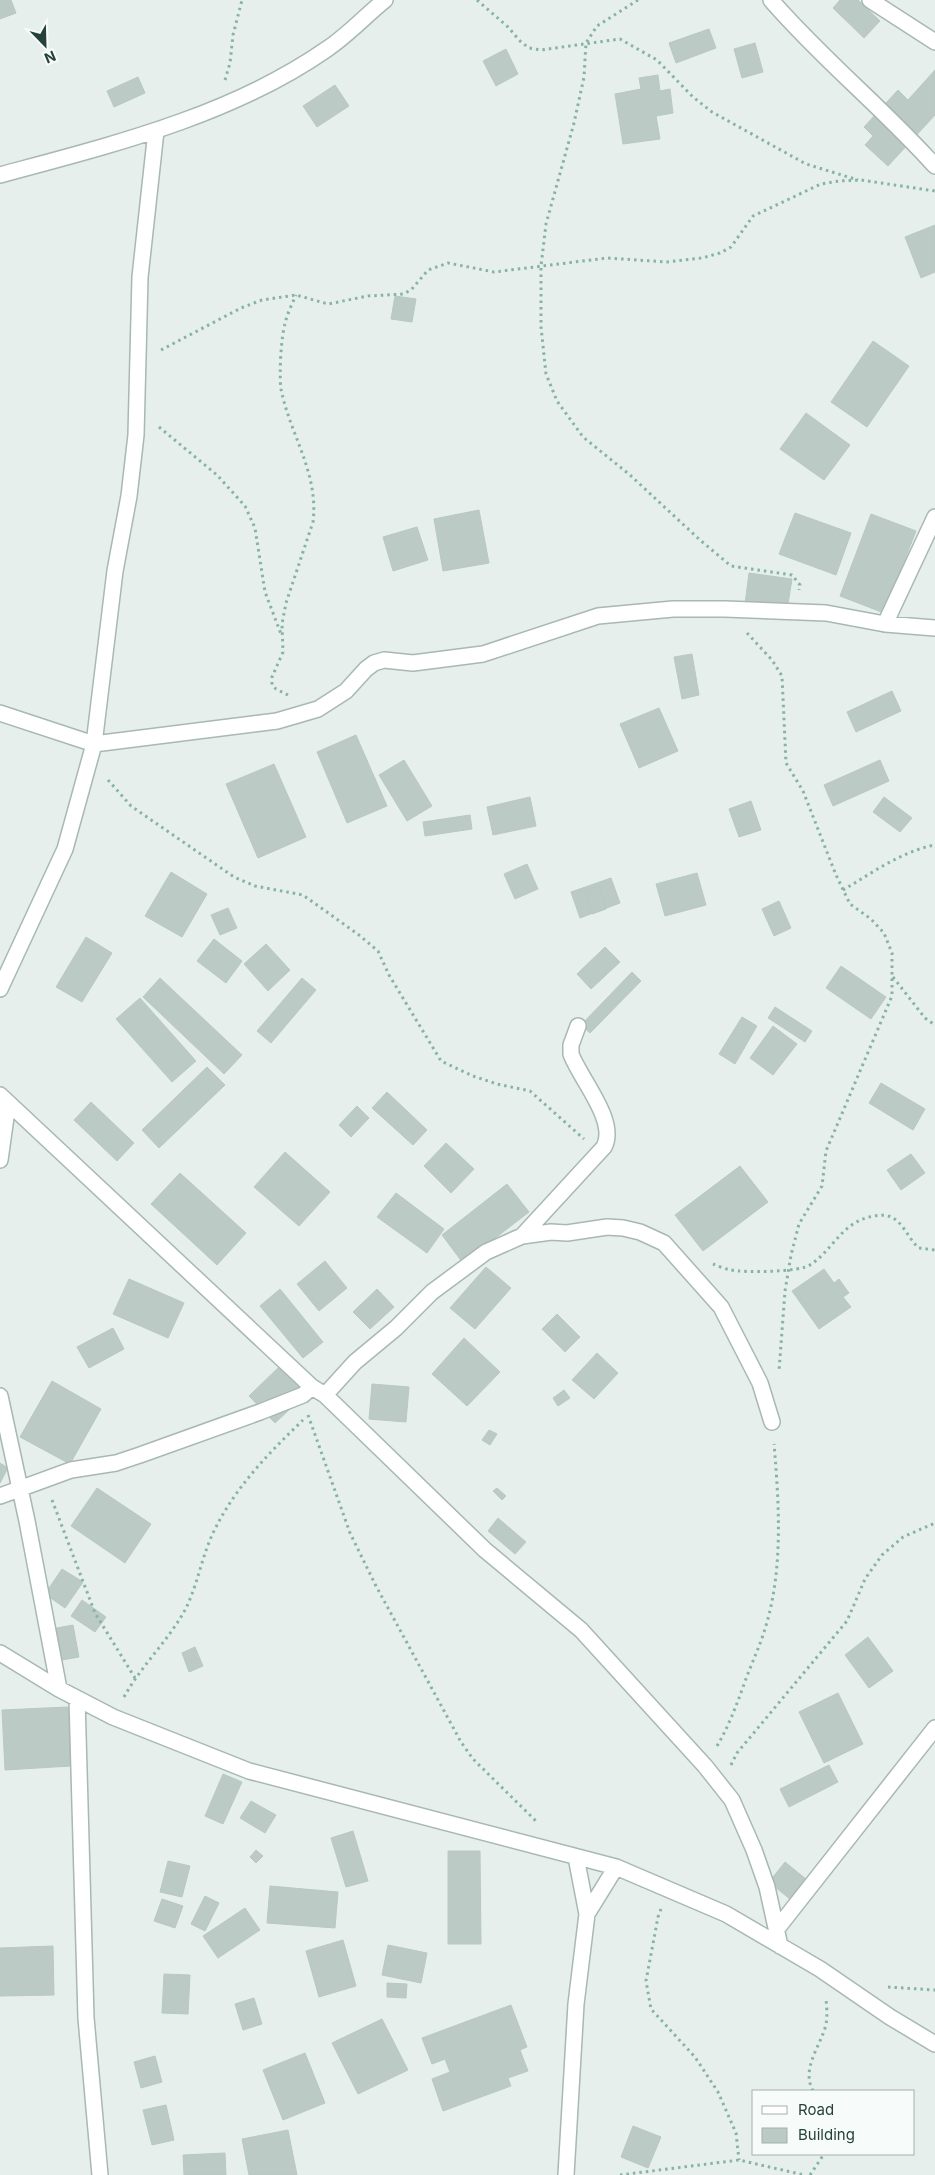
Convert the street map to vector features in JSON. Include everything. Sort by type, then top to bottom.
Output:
[{"type":"street","points":[[0,175],[156,131],[218,107],[272,82],[325,50],[346,36],[384,0]]},
{"type":"street","points":[[771,0],[858,89],[906,134],[935,166]]},
{"type":"street","points":[[870,0],[935,42]]},
{"type":"street","points":[[0,989],[65,848],[94,744],[115,571],[129,496],[136,435],[140,277],[156,131]]},
{"type":"street","points":[[885,624],[935,516]]},
{"type":"street","points":[[0,712],[94,744],[277,721],[318,709],[346,690],[374,663],[384,660],[413,663],[483,654],[598,616],[673,609],[826,613],[885,624],[935,628]]},
{"type":"street","points":[[522,1236],[597,1155],[608,1140],[603,1116],[571,1054],[571,1045],[578,1026]]},
{"type":"street","points":[[0,1160],[4,1099]]},
{"type":"street","points":[[4,1099],[94,1185],[172,1254],[307,1391],[325,1395],[485,1550],[581,1630],[705,1766],[732,1800],[758,1859],[767,1886],[780,1946]]},
{"type":"street","points":[[325,1395],[355,1362],[396,1328],[432,1292],[486,1252],[522,1236],[552,1232],[567,1233],[606,1227],[623,1228],[640,1232],[664,1243],[721,1307],[760,1383],[772,1422]]},
{"type":"street","points":[[0,1496],[71,1470],[140,1456],[307,1391]]},
{"type":"street","points":[[0,1396],[27,1521],[59,1689]]},
{"type":"street","points":[[0,1654],[59,1689],[113,1717],[249,1771],[616,1867],[667,1888],[726,1914],[820,1969],[890,2017],[935,2044]]},
{"type":"street","points":[[77,1699],[86,2018],[100,2175]]},
{"type":"street","points":[[776,1930],[935,1728]]},
{"type":"street","points":[[566,2175],[576,2004],[587,1914],[576,1856]]},
{"type":"street","points":[[587,1914],[616,1867]]},
{"type":"path","points":[[218,107],[230,63],[233,35],[242,0]]},
{"type":"path","points":[[477,0],[529,48],[541,50],[620,39],[657,60],[693,97],[712,112],[806,164],[861,180],[935,190]]},
{"type":"path","points":[[638,0],[597,26],[586,43],[584,77],[574,123],[546,224],[541,266],[541,327],[546,374],[556,401],[583,437],[630,475],[731,566],[792,575],[800,586],[794,612]]},
{"type":"path","points":[[137,363],[241,308],[262,300],[296,295],[328,304],[368,296],[404,294],[411,290],[428,270],[448,263],[494,272],[607,258],[667,262],[702,258],[720,253],[731,247],[753,216],[821,184],[861,180]]},
{"type":"path","points":[[296,295],[283,332],[281,388],[312,482],[314,509],[312,522],[286,603],[282,637],[283,652],[272,677],[272,685],[276,689],[318,709]]},
{"type":"path","points":[[136,408],[217,475],[245,506],[256,528],[265,592],[282,637]]},
{"type":"path","points":[[725,609],[772,660],[782,676],[786,763],[803,791],[850,904],[871,919],[884,933],[892,953],[892,996],[826,1151],[822,1186],[799,1224],[785,1291],[779,1374]]},
{"type":"path","points":[[90,761],[131,806],[234,877],[255,886],[303,895],[359,935],[378,952],[389,975],[441,1061],[473,1076],[497,1084],[530,1091],[582,1137],[597,1155]]},
{"type":"path","points":[[843,890],[901,857],[924,847],[935,845]]},
{"type":"path","points":[[893,977],[925,1018],[935,1025]]},
{"type":"path","points":[[710,1262],[729,1270],[744,1272],[808,1266],[819,1259],[833,1241],[850,1226],[864,1218],[879,1215],[895,1219],[919,1248],[935,1250]]},
{"type":"path","points":[[307,1391],[308,1415],[350,1533],[376,1586],[473,1759],[541,1825]]},
{"type":"path","points":[[113,1717],[134,1678],[185,1610],[215,1530],[236,1493],[262,1460],[308,1415],[325,1395]]},
{"type":"path","points":[[705,1766],[729,1725],[767,1623],[774,1593],[778,1545],[778,1499],[772,1422]]},
{"type":"path","points":[[44,1479],[95,1613],[134,1678]]},
{"type":"path","points":[[732,1800],[730,1772],[732,1761],[737,1753],[847,1621],[865,1579],[882,1555],[902,1537],[935,1522]]},
{"type":"path","points":[[667,1888],[658,1917],[646,1981],[651,2009],[695,2057],[718,2092],[736,2133],[739,2160]]},
{"type":"path","points":[[812,2090],[809,2084],[808,2074],[815,2051],[825,2030],[827,2018],[820,1969]]},
{"type":"path","points":[[810,2175],[823,2155]]},
{"type":"path","points":[[620,2175],[739,2160],[804,2175]]},
{"type":"building","points":[[0,0],[11,0],[16,13],[0,19]]},
{"type":"building","points":[[840,0],[858,0],[880,21],[864,38],[833,8]]},
{"type":"building","points":[[709,29],[716,48],[676,63],[669,43]]},
{"type":"building","points":[[755,43],[763,72],[742,78],[734,49]]},
{"type":"building","points":[[506,49],[518,74],[496,86],[483,61]]},
{"type":"building","points":[[935,70],[935,115],[888,166],[865,145],[873,136],[864,127],[898,90],[908,100]]},
{"type":"building","points":[[658,75],[660,91],[670,89],[673,113],[656,116],[660,139],[623,144],[615,94],[641,89],[639,78]]},
{"type":"building","points":[[138,77],[145,93],[114,107],[107,91]]},
{"type":"building","points":[[335,85],[349,106],[317,127],[303,106]]},
{"type":"building","points":[[935,225],[935,272],[921,278],[905,237]]},
{"type":"building","points":[[395,296],[416,299],[412,322],[391,319]]},
{"type":"building","points":[[873,341],[909,366],[867,427],[831,402]]},
{"type":"building","points":[[806,413],[850,445],[824,480],[780,449]]},
{"type":"building","points":[[479,510],[489,563],[443,571],[434,519]]},
{"type":"building","points":[[795,513],[851,533],[836,575],[779,554]]},
{"type":"building","points":[[871,514],[916,531],[884,613],[840,596]]},
{"type":"building","points":[[417,527],[428,560],[393,571],[383,537]]},
{"type":"building","points":[[749,573],[792,579],[787,610],[745,604]]},
{"type":"building","points":[[692,654],[699,695],[682,699],[674,657]]},
{"type":"building","points":[[892,691],[901,711],[856,732],[847,712]]},
{"type":"building","points":[[659,708],[678,751],[639,768],[620,724]]},
{"type":"building","points":[[356,735],[387,806],[347,823],[317,752]]},
{"type":"building","points":[[404,760],[432,806],[407,821],[379,775]]},
{"type":"building","points":[[880,760],[889,781],[833,806],[824,785]]},
{"type":"building","points":[[274,764],[306,837],[258,858],[226,784]]},
{"type":"building","points":[[530,797],[536,826],[493,835],[487,807]]},
{"type":"building","points":[[884,797],[912,818],[900,832],[873,812]]},
{"type":"building","points":[[751,801],[761,830],[739,837],[729,809]]},
{"type":"building","points":[[470,815],[472,829],[425,836],[423,822]]},
{"type":"building","points":[[527,864],[538,889],[515,899],[504,874]]},
{"type":"building","points":[[171,872],[207,894],[182,937],[145,916]]},
{"type":"building","points":[[697,873],[706,905],[665,916],[656,884]]},
{"type":"building","points":[[611,878],[620,903],[580,918],[571,892]]},
{"type":"building","points":[[599,886],[606,909],[592,914],[585,890]]},
{"type":"building","points":[[779,901],[791,928],[774,936],[762,909]]},
{"type":"building","points":[[228,908],[237,928],[220,935],[211,915]]},
{"type":"building","points":[[86,937],[112,953],[82,1002],[56,987]]},
{"type":"building","points":[[214,939],[242,961],[226,983],[197,961]]},
{"type":"building","points":[[266,944],[290,970],[268,991],[244,964]]},
{"type":"building","points":[[605,947],[620,962],[591,989],[577,974]]},
{"type":"building","points":[[841,966],[886,997],[871,1019],[826,988]]},
{"type":"building","points":[[632,972],[641,981],[590,1033],[581,1025]]},
{"type":"building","points":[[160,978],[242,1055],[224,1074],[143,997]]},
{"type":"building","points":[[302,978],[316,990],[271,1043],[257,1031]]},
{"type":"building","points":[[140,998],[196,1061],[172,1082],[116,1019]]},
{"type":"building","points":[[775,1007],[812,1031],[805,1042],[768,1018]]},
{"type":"building","points":[[742,1017],[757,1026],[735,1064],[719,1054]]},
{"type":"building","points":[[773,1026],[797,1044],[773,1075],[750,1058]]},
{"type":"building","points":[[207,1067],[225,1085],[159,1148],[142,1130]]},
{"type":"building","points":[[881,1083],[925,1109],[913,1130],[869,1103]]},
{"type":"building","points":[[387,1092],[427,1130],[413,1145],[372,1108]]},
{"type":"building","points":[[91,1102],[134,1143],[117,1161],[74,1120]]},
{"type":"building","points":[[357,1106],[369,1118],[351,1137],[339,1125]]},
{"type":"building","points":[[446,1143],[474,1169],[451,1193],[424,1166]]},
{"type":"building","points":[[285,1152],[330,1192],[299,1226],[254,1187]]},
{"type":"building","points":[[911,1154],[925,1173],[901,1190],[887,1170]]},
{"type":"building","points":[[740,1166],[768,1202],[703,1251],[675,1215]]},
{"type":"building","points":[[180,1173],[246,1233],[217,1265],[151,1204]]},
{"type":"building","points":[[507,1184],[529,1212],[463,1263],[442,1235]]},
{"type":"building","points":[[396,1193],[444,1229],[427,1253],[377,1217]]},
{"type":"building","points":[[325,1261],[347,1288],[319,1311],[297,1284]]},
{"type":"building","points":[[486,1267],[511,1288],[475,1329],[450,1308]]},
{"type":"building","points":[[824,1269],[834,1283],[839,1279],[849,1293],[843,1297],[851,1307],[819,1329],[792,1291]]},
{"type":"building","points":[[129,1279],[184,1303],[168,1338],[113,1314]]},
{"type":"building","points":[[280,1289],[323,1342],[303,1358],[260,1306]]},
{"type":"building","points":[[377,1289],[394,1307],[370,1329],[353,1312]]},
{"type":"building","points":[[557,1314],[580,1337],[565,1352],[542,1329]]},
{"type":"building","points":[[113,1328],[124,1349],[89,1368],[77,1347]]},
{"type":"building","points":[[464,1338],[500,1372],[467,1406],[432,1374]]},
{"type":"building","points":[[597,1353],[618,1373],[594,1399],[572,1380]]},
{"type":"building","points":[[282,1364],[308,1392],[275,1423],[249,1396]]},
{"type":"building","points":[[52,1381],[101,1409],[70,1464],[20,1437]]},
{"type":"building","points":[[372,1384],[409,1387],[406,1422],[369,1419]]},
{"type":"building","points":[[564,1390],[570,1398],[558,1406],[553,1398]]},
{"type":"building","points":[[489,1430],[497,1434],[490,1445],[482,1440]]},
{"type":"building","points":[[0,1463],[8,1468],[0,1483]]},
{"type":"building","points":[[97,1488],[151,1524],[125,1563],[71,1526]]},
{"type":"building","points":[[497,1488],[506,1496],[502,1500],[493,1491]]},
{"type":"building","points":[[498,1518],[526,1542],[515,1554],[488,1531]]},
{"type":"building","points":[[62,1569],[83,1582],[65,1608],[45,1594]]},
{"type":"building","points":[[82,1600],[106,1617],[95,1632],[71,1616]]},
{"type":"building","points":[[73,1625],[79,1657],[56,1661],[51,1629]]},
{"type":"building","points":[[868,1637],[893,1671],[869,1688],[845,1655]]},
{"type":"building","points":[[195,1647],[203,1666],[189,1672],[182,1653]]},
{"type":"building","points":[[838,1693],[863,1744],[824,1763],[799,1712]]},
{"type":"building","points":[[68,1707],[71,1766],[5,1770],[2,1710]]},
{"type":"building","points":[[829,1765],[838,1782],[789,1807],[780,1789]]},
{"type":"building","points":[[223,1774],[242,1782],[223,1824],[205,1816]]},
{"type":"building","points":[[251,1801],[276,1815],[265,1833],[240,1818]]},
{"type":"building","points":[[353,1831],[368,1881],[346,1887],[331,1838]]},
{"type":"building","points":[[256,1850],[263,1856],[256,1863],[250,1857]]},
{"type":"building","points":[[448,1851],[480,1851],[481,1944],[448,1944]]},
{"type":"building","points":[[168,1861],[190,1866],[182,1897],[160,1892]]},
{"type":"building","points":[[785,1862],[812,1884],[796,1904],[769,1882]]},
{"type":"building","points":[[270,1886],[338,1892],[335,1928],[267,1923]]},
{"type":"building","points":[[205,1896],[219,1903],[205,1931],[191,1924]]},
{"type":"building","points":[[162,1899],[183,1906],[175,1928],[154,1921]]},
{"type":"building","points":[[245,1908],[260,1930],[218,1958],[203,1936]]},
{"type":"building","points":[[343,1940],[356,1986],[319,1997],[306,1951]]},
{"type":"building","points":[[388,1945],[427,1953],[421,1983],[382,1975]]},
{"type":"building","points":[[53,1946],[54,1995],[0,1996],[0,1948]]},
{"type":"building","points":[[164,1974],[190,1975],[188,2014],[162,2013]]},
{"type":"building","points":[[387,1983],[407,1984],[406,1998],[387,1997]]},
{"type":"building","points":[[254,1998],[262,2024],[243,2030],[235,2004]]},
{"type":"building","points":[[511,2005],[527,2047],[520,2050],[528,2071],[508,2078],[511,2086],[443,2111],[432,2079],[450,2072],[445,2059],[432,2064],[422,2038]]},
{"type":"building","points":[[382,2019],[408,2070],[358,2094],[332,2043]]},
{"type":"building","points":[[305,2053],[325,2103],[283,2120],[263,2070]]},
{"type":"building","points":[[155,2056],[162,2082],[141,2088],[134,2062]]},
{"type":"building","points":[[166,2105],[174,2140],[152,2145],[143,2110]]},
{"type":"building","points":[[633,2126],[661,2137],[648,2168],[621,2157]]},
{"type":"building","points":[[288,2130],[297,2175],[249,2175],[242,2139]]},
{"type":"building","points":[[225,2153],[226,2175],[184,2175],[183,2155]]}]
